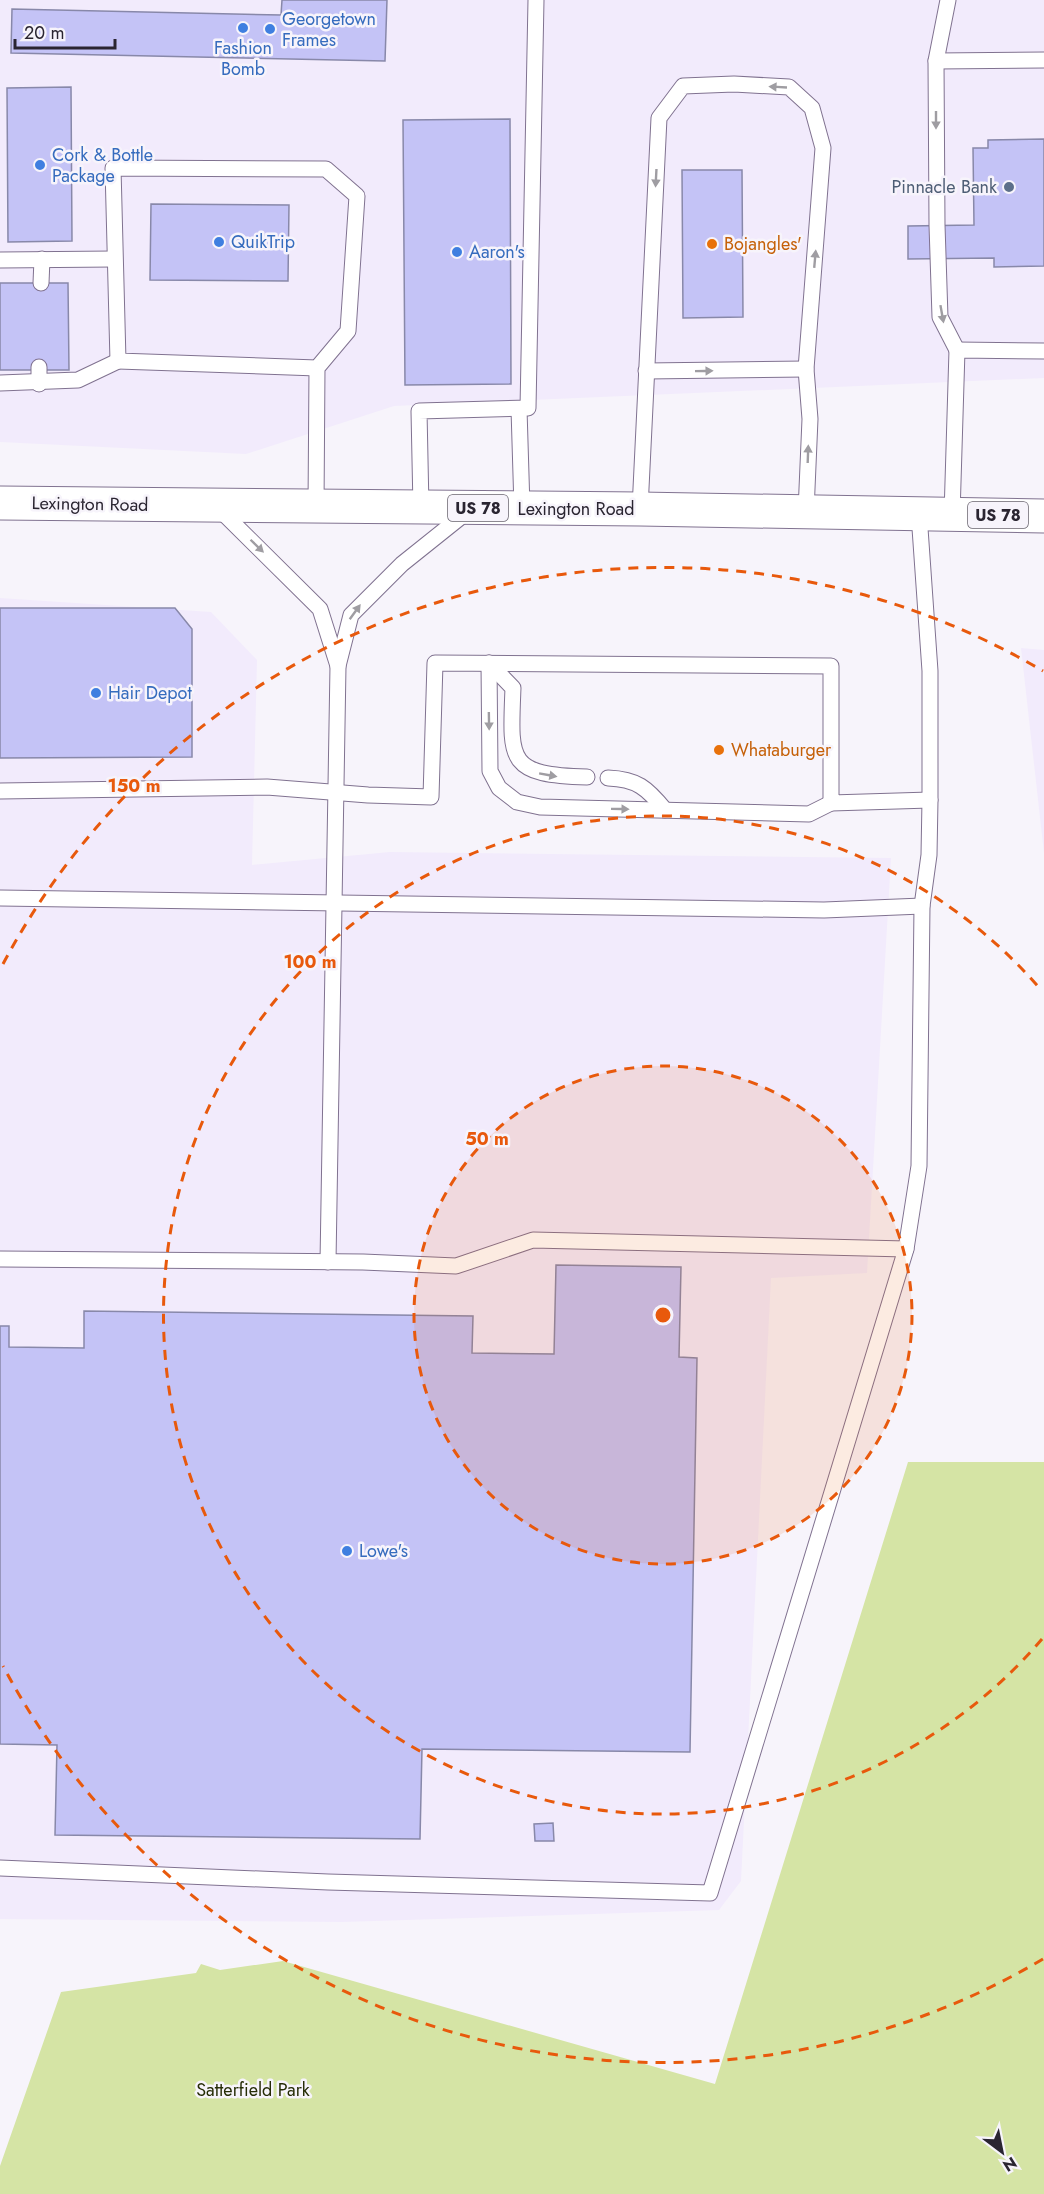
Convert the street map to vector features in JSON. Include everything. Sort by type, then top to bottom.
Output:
[{"type":"highway","name":"Lexington Road","points":[[0,503],[640,509],[1044,516]]},
{"type":"lane","points":[[421,508],[419,411],[528,408],[536,0]]},
{"type":"lane","points":[[948,0],[936,61],[940,317],[957,350],[952,515]]},
{"type":"lane","points":[[936,61],[1044,60]]},
{"type":"lane","points":[[640,509],[659,118],[683,86],[734,84],[789,87],[812,108],[824,148],[806,369],[810,419],[806,512]]},
{"type":"lane","points":[[118,361],[113,168],[326,169],[357,196],[348,331],[317,368],[316,507]]},
{"type":"lane","points":[[0,260],[114,259]]},
{"type":"lane","points":[[41,284],[42,260]]},
{"type":"lane","points":[[957,350],[1044,351]]},
{"type":"lane","points":[[0,383],[39,384],[78,380],[118,361],[317,368]]},
{"type":"lane","points":[[39,367],[39,384]]},
{"type":"lane","points":[[646,371],[806,369]]},
{"type":"lane","points":[[519,409],[522,508]]},
{"type":"lane","points":[[214,505],[320,609],[338,666]]},
{"type":"lane","points":[[328,1262],[334,793],[338,666],[351,615],[402,564],[473,507]]},
{"type":"lane","points":[[0,1868],[340,1882],[710,1893],[906,1249],[919,1166],[922,906],[928,855],[930,800],[930,671],[920,514]]},
{"type":"lane","points":[[0,791],[267,787],[334,793],[430,797],[435,663],[831,666],[831,803]]},
{"type":"lane","points":[[489,663],[490,771],[499,788],[517,802],[540,807],[809,814],[831,803],[930,800]]},
{"type":"lane","points":[[489,663],[513,688],[511,741],[518,759],[530,770],[546,776],[587,777]]},
{"type":"lane","points":[[608,778],[631,779],[653,796],[665,810]]},
{"type":"lane","points":[[0,898],[824,910],[922,906]]},
{"type":"lane","points":[[0,1259],[328,1262],[456,1266],[533,1240],[906,1249]]},
{"type":"shaded area","points":[[0,0],[1044,0],[1044,378],[394,406],[246,454],[0,442]]},
{"type":"shaded area","points":[[0,598],[211,612],[257,660],[252,865],[390,852],[891,858],[867,1273],[771,1278],[741,1881],[719,1910],[342,1922],[0,1919]]},
{"type":"shaded area","points":[[1021,648],[1044,650],[1044,853]]},
{"type":"green space","name":"Satterfield Park","points":[[908,1462],[1044,1462],[1044,2194],[0,2194],[0,2166],[61,1992],[196,1973],[201,1964],[220,1970],[283,1961],[715,2084]]},
{"type":"building","points":[[282,0],[387,0],[385,61],[11,53],[12,9],[281,15]]},
{"type":"building","name":"Cork & Bottle Package","points":[[71,87],[72,241],[8,242],[7,88]]},
{"type":"building","name":"Aaron's","points":[[510,119],[511,384],[405,385],[403,120]]},
{"type":"building","name":"Pinnacle Bank","points":[[1044,139],[1044,266],[994,267],[994,258],[908,259],[908,226],[974,225],[973,148],[988,148],[988,140]]},
{"type":"building","name":"Bojangles'","points":[[682,170],[742,170],[743,317],[683,318]]},
{"type":"building","name":"QuikTrip","points":[[151,204],[289,205],[288,281],[150,280]]},
{"type":"building","points":[[0,283],[68,283],[69,370],[0,370]]},
{"type":"building","name":"Hair Depot","points":[[0,608],[175,608],[192,629],[192,757],[0,758]]},
{"type":"building","name":"Lowe's","points":[[556,1265],[681,1267],[679,1357],[697,1358],[690,1752],[422,1749],[420,1839],[55,1835],[57,1745],[0,1744],[0,1326],[9,1326],[9,1347],[84,1348],[84,1311],[473,1316],[472,1353],[554,1354]]},
{"type":"building","points":[[553,1823],[554,1841],[535,1841],[534,1824]]},
{"type":"place","name":"Fashion Bomb","points":[[243,28]]},
{"type":"place","name":"Georgetown Frames","points":[[270,29]]},
{"type":"place","name":"Cork & Bottle Package","points":[[40,165]]},
{"type":"place","name":"Pinnacle Bank","points":[[1009,187]]},
{"type":"place","name":"QuikTrip","points":[[219,242]]},
{"type":"place","name":"Bojangles'","points":[[712,244]]},
{"type":"place","name":"Aaron's","points":[[457,252]]},
{"type":"place","name":"Hair Depot","points":[[96,693]]},
{"type":"place","name":"Whataburger","points":[[719,750]]},
{"type":"place","name":"Lowe's","points":[[347,1551]]}]
